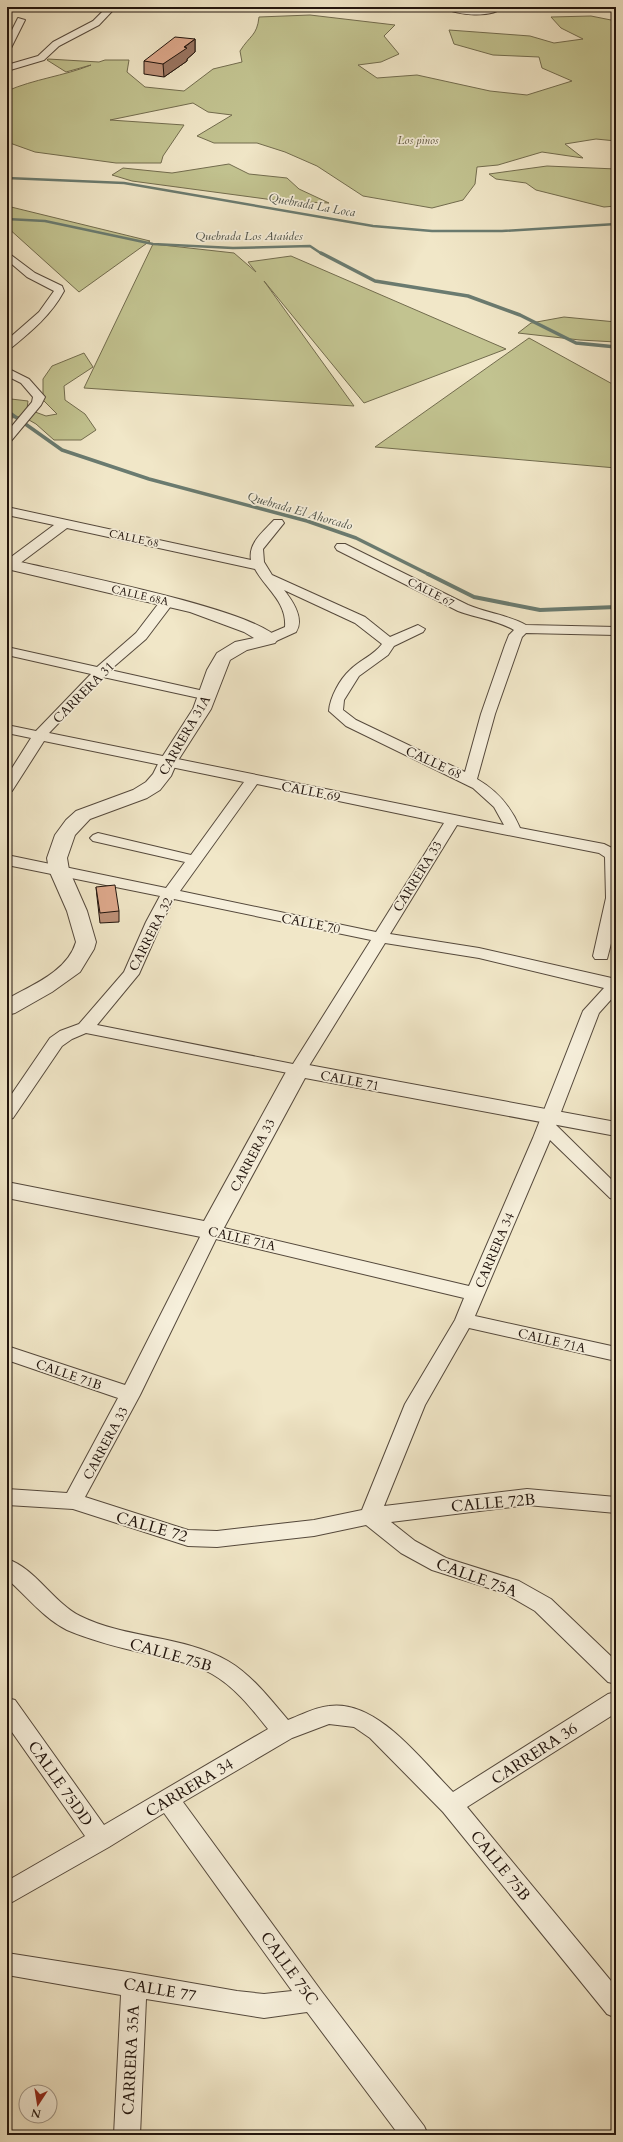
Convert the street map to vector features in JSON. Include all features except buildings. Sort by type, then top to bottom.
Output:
[{"type":"street","points":[[7,68],[40,58],[56,44],[82,32],[96,23],[112,7]]},
{"type":"street","points":[[449,7],[464,12],[496,10],[498,7]]},
{"type":"street","points":[[7,48],[12,41],[14,31],[22,20]]},
{"type":"street","points":[[7,255],[32,275],[59,290],[50,307],[38,320],[7,346]]},
{"type":"street","points":[[7,371],[25,381],[39,397],[37,403],[7,439]]},
{"type":"street","name":"CALLE 68","points":[[7,511],[260,566]]},
{"type":"street","points":[[8,564],[65,523]]},
{"type":"street","points":[[260,566],[256,553],[259,545],[278,523]]},
{"type":"street","name":"CALLE 67","points":[[341,547],[463,608],[478,614],[509,621],[523,629]]},
{"type":"street","name":"CALLE 68A","points":[[8,564],[222,616],[270,639]]},
{"type":"street","name":"CARRERA 31A","points":[[9,1004],[45,987],[73,967],[84,949],[86,942],[77,911],[59,870],[57,858],[65,835],[73,824],[84,815],[140,794],[153,786],[162,776],[168,762],[184,739],[208,696],[216,670],[223,657],[241,646],[270,639],[292,629],[294,620],[289,607],[260,566]]},
{"type":"street","points":[[268,577],[360,620],[389,643],[418,629]]},
{"type":"street","name":"CARRERA 31","points":[[10,780],[40,735],[101,671],[141,636],[167,602]]},
{"type":"street","points":[[470,779],[488,714],[516,635],[523,629],[616,631]]},
{"type":"street","name":"CALLE 68","points":[[389,643],[383,652],[354,673],[337,700],[336,711],[351,723],[470,779],[490,794],[509,814],[514,830]]},
{"type":"street","points":[[7,651],[208,696]]},
{"type":"street","name":"CALLE 69","points":[[7,729],[253,780],[453,820],[514,830],[604,849],[613,855],[615,900]]},
{"type":"street","name":"CARRERA 32","points":[[7,1114],[56,1042],[66,1035],[85,1028],[131,974],[154,922],[169,895],[253,780]]},
{"type":"street","name":"CARRERA 33","points":[[73,1501],[130,1395],[211,1231],[298,1070],[379,937],[453,820]]},
{"type":"street","points":[[98,838],[194,860]]},
{"type":"street","name":"CALLE 70","points":[[7,860],[59,870],[169,895],[379,937],[479,953],[615,985]]},
{"type":"street","points":[[600,956],[615,900]]},
{"type":"street","name":"CARRERA 34","points":[[370,1516],[415,1404],[464,1320],[549,1122],[591,1011],[615,985]]},
{"type":"street","name":"CALLE 71","points":[[85,1028],[549,1122],[616,1129]]},
{"type":"street","points":[[549,1122],[616,1194]]},
{"type":"street","name":"CALLE 71A","points":[[7,1190],[211,1231],[475,1294]]},
{"type":"street","name":"CALLE 71A","points":[[464,1320],[616,1354]]},
{"type":"street","name":"CALLE 71B","points":[[7,1353],[80,1376],[130,1395]]},
{"type":"street","name":"CALLE 72","points":[[7,1496],[73,1501],[188,1538],[217,1539],[314,1528],[370,1516]]},
{"type":"street","name":"CALLE 72B","points":[[370,1516],[527,1497],[616,1505]]},
{"type":"street","name":"CALLE 75A","points":[[370,1516],[408,1547],[439,1564],[511,1586],[543,1605],[616,1674]]},
{"type":"street","name":"CALLE 75B","points":[[7,1567],[22,1578],[42,1601],[73,1623],[113,1637],[210,1662],[234,1678],[260,1703],[284,1731]]},
{"type":"street","name":"CARRERA 36","points":[[452,1805],[616,1700]]},
{"type":"street","name":"CALLE 75DD","points":[[7,1707],[101,1840]]},
{"type":"street","name":"CARRERA 34","points":[[7,1894],[284,1731],[329,1714],[358,1718],[378,1731]]},
{"type":"street","name":"CALLE 75B","points":[[378,1731],[452,1805],[616,2006]]},
{"type":"street","name":"CALLE 75C","points":[[168,1800],[313,2000],[415,2135]]},
{"type":"street","name":"CALLE 77","points":[[7,1964],[134,1984],[236,2003],[264,2006],[313,2000]]},
{"type":"street","name":"CARRERA 35A","points":[[127,2135],[134,1984]]},
{"type":"green space","name":"Los pinos","points":[[310,15],[395,25],[384,36],[399,54],[381,62],[358,65],[377,78],[417,75],[490,91],[527,95],[572,81],[542,68],[539,57],[493,55],[454,44],[449,30],[530,36],[554,43],[583,39],[561,28],[551,17],[591,16],[616,21],[616,141],[596,139],[565,144],[583,158],[542,152],[498,165],[477,167],[475,184],[463,200],[432,208],[363,196],[317,166],[285,152],[257,143],[214,143],[197,136],[232,115],[208,112],[193,103],[110,120],[184,125],[163,156],[161,163],[116,163],[35,152],[7,142],[7,91],[28,83],[91,65],[66,72],[47,60],[48,59],[99,62],[105,60],[129,60],[127,72],[145,87],[184,91],[213,69],[242,62],[240,51],[255,32],[259,17]]},
{"type":"green space","points":[[229,164],[249,174],[287,178],[299,189],[329,203],[281,201],[132,181],[112,175],[123,168],[172,173]]},
{"type":"green space","points":[[547,166],[616,169],[616,206],[604,207],[536,190],[526,183],[496,179],[489,174]]},
{"type":"green space","points":[[7,206],[150,241],[79,292],[7,227]]},
{"type":"green space","points":[[153,244],[234,253],[256,272],[248,262],[291,256],[506,349],[364,403],[264,281],[354,406],[84,388]]},
{"type":"green space","points":[[564,317],[616,322],[616,342],[580,340],[518,333],[531,323]]},
{"type":"green space","points":[[529,338],[616,386],[616,468],[375,447]]},
{"type":"green space","points":[[84,353],[93,367],[64,386],[65,400],[85,414],[96,430],[81,440],[54,440],[36,424],[22,416],[7,419],[7,395],[11,399],[28,401],[27,409],[46,416],[57,414],[43,400],[43,379],[52,366]]},
{"type":"waterway","name":"Quebrada La Loca","points":[[7,178],[124,183],[373,226],[432,231],[502,231],[616,224]]},
{"type":"waterway","name":"Quebrada Los Ataúdes","points":[[7,219],[45,221],[153,244],[233,248],[310,246],[322,254]]},
{"type":"waterway","name":"Quebrada Los Ataúdes","points":[[321,253],[375,281],[468,296],[520,315],[576,343],[616,347]]},
{"type":"waterway","name":"Quebrada El Ahorcado","points":[[7,411],[62,450],[149,479],[307,521],[356,538],[474,597],[540,610],[616,607]]}]
